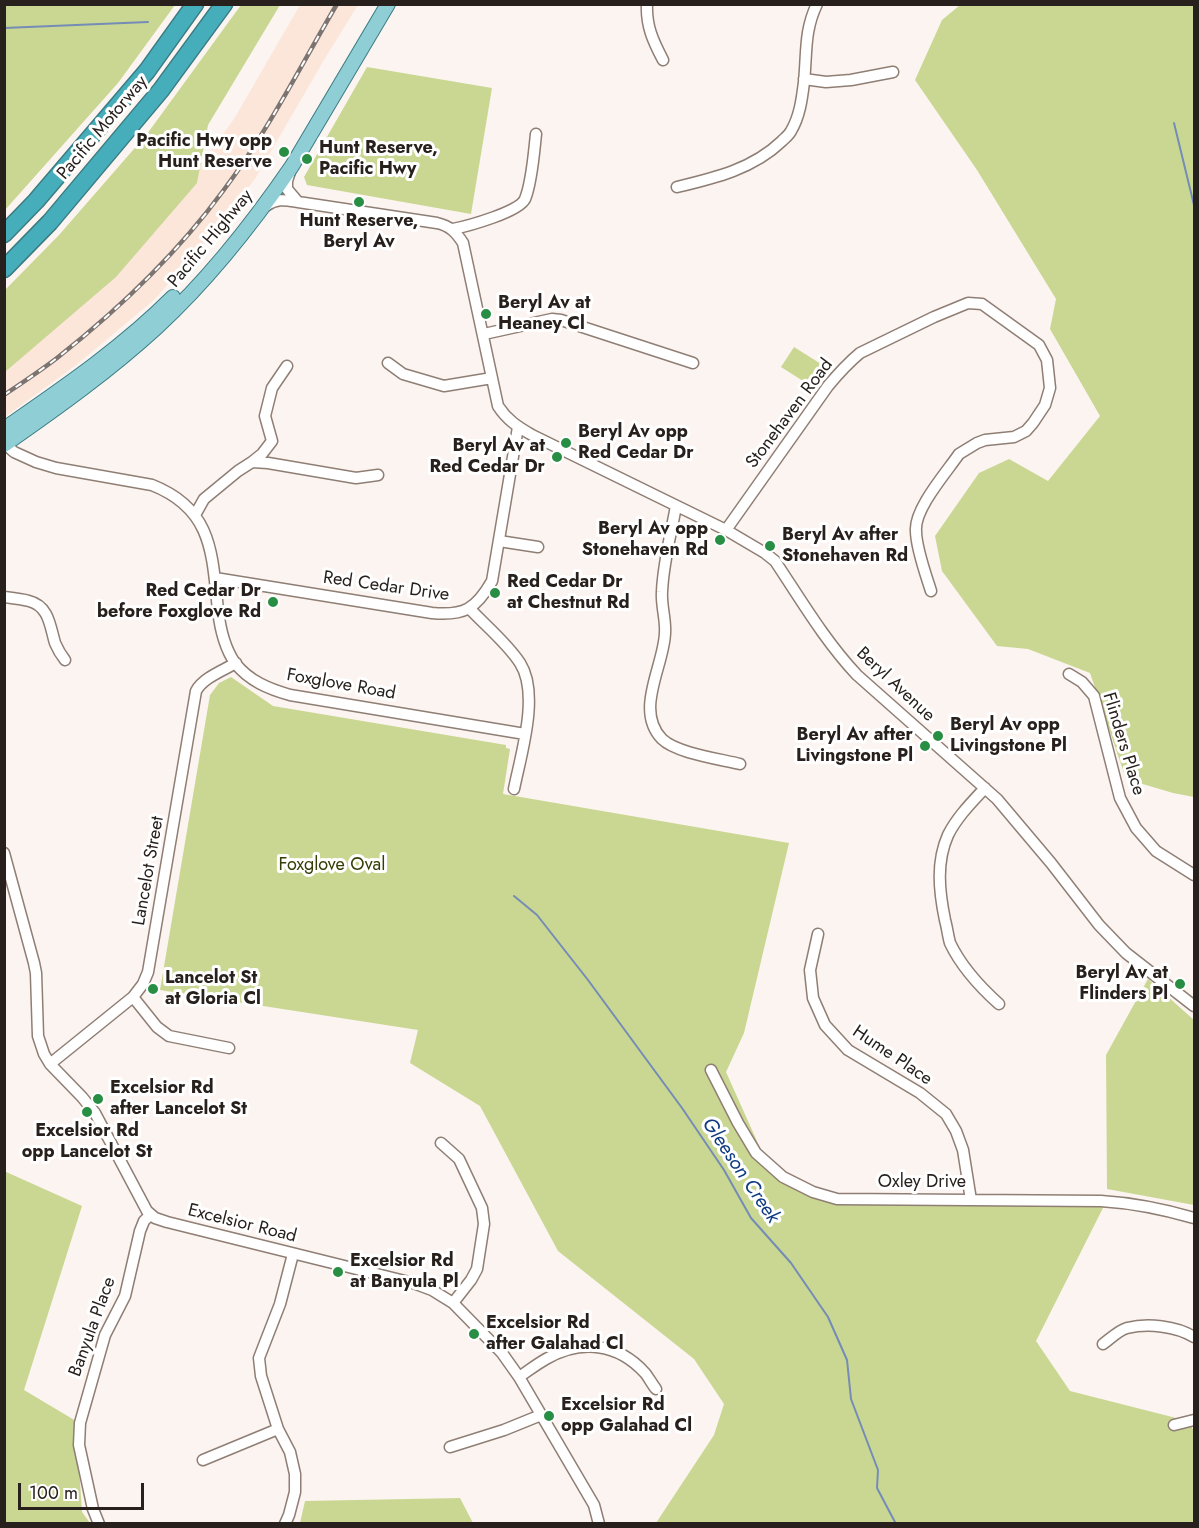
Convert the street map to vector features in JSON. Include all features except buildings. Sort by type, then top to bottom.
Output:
[{"type":"highway","name":"Pacific Motorway","points":[[4,234],[36,201],[147,71],[195,4]]},
{"type":"highway","name":"Pacific Motorway","points":[[4,269],[50,222],[161,90],[224,4]]},
{"type":"main road","name":"Pacific Highway","points":[[4,429],[91,368],[152,319],[208,261],[260,197],[289,156],[379,4]]},
{"type":"main road","name":"Pacific Highway","points":[[5,444],[87,386],[158,326],[207,275],[260,210],[292,166],[388,4]]},
{"type":"street","points":[[647,4],[648,27],[663,60]]},
{"type":"street","points":[[677,187],[745,167],[773,150],[791,132],[800,110],[808,28],[817,4]]},
{"type":"street","points":[[804,79],[826,82],[893,72]]},
{"type":"street","points":[[260,210],[273,201],[286,200],[437,223],[453,229],[468,226],[516,209],[525,201],[536,134]]},
{"type":"street","points":[[292,166],[287,189],[298,202]]},
{"type":"street","name":"Beryl Avenue","points":[[453,229],[463,243],[498,406],[509,420],[518,427],[726,530],[775,561],[842,658],[1008,810],[1126,953],[1194,1006]]},
{"type":"street","name":"Stonehaven Road","points":[[726,530],[828,386],[850,361],[860,353],[924,322],[968,303],[982,304],[1039,345],[1047,360],[1050,378],[1048,397],[1040,414],[1026,431],[1014,437],[985,440],[959,454],[925,502],[917,519],[916,535],[931,591]]},
{"type":"street","points":[[484,334],[552,319],[561,320],[693,363]]},
{"type":"street","points":[[388,363],[403,374],[444,386],[492,378]]},
{"type":"street","points":[[195,515],[204,499],[262,454],[272,441],[265,416],[272,388],[287,366]]},
{"type":"street","name":"Red Cedar Drive","points":[[215,578],[432,614],[447,615],[470,609],[482,597],[492,581],[518,427]]},
{"type":"street","name":"Foxglove Road","points":[[5,444],[14,452],[36,462],[56,468],[138,481],[174,495],[195,515],[205,533],[212,554],[220,626],[229,652],[236,663],[253,680],[263,686],[290,695],[525,734]]},
{"type":"street","points":[[252,462],[356,478],[378,475]]},
{"type":"street","points":[[676,506],[663,582],[662,604],[665,635],[650,704],[651,718],[658,734],[671,745],[681,750],[740,764]]},
{"type":"street","points":[[499,541],[538,547]]},
{"type":"street","points":[[4,597],[29,601],[45,611],[56,645],[65,660]]},
{"type":"street","points":[[470,609],[514,655],[526,675],[529,687],[525,734],[514,789]]},
{"type":"street","name":"Lancelot Street","points":[[50,1064],[133,997],[143,984],[148,972],[196,691],[199,685],[206,680],[236,663]]},
{"type":"street","name":"Flinders Place","points":[[1069,674],[1082,682],[1094,696],[1120,798],[1136,828],[1156,851],[1194,875]]},
{"type":"street","points":[[985,788],[960,816],[949,833],[942,852],[939,870],[940,886],[950,941],[959,958],[982,988],[999,1004]]},
{"type":"street","points":[[4,853],[9,885],[36,973],[38,1027],[44,1054],[50,1064],[82,1096],[95,1113],[150,1215]]},
{"type":"street","name":"Hume Place","points":[[818,934],[810,970],[813,998],[825,1025],[849,1050],[920,1094],[946,1114],[963,1150],[971,1200]]},
{"type":"street","points":[[133,997],[157,1027],[169,1036],[229,1048]]},
{"type":"street","name":"Oxley Drive","points":[[711,1070],[756,1153],[783,1177],[813,1192],[837,1199],[1101,1201],[1130,1203],[1194,1218]]},
{"type":"street","points":[[441,1143],[459,1159],[482,1208],[484,1224],[477,1269],[453,1303]]},
{"type":"street","name":"Excelsior Road","points":[[150,1215],[167,1222],[413,1283],[432,1290],[453,1303],[502,1353],[519,1377],[594,1504],[599,1524]]},
{"type":"street","name":"Banyula Place","points":[[99,1524],[93,1509],[79,1445],[80,1423],[105,1335],[125,1296],[142,1225],[150,1215]]},
{"type":"street","points":[[285,1524],[295,1492],[295,1474],[290,1452],[278,1429],[261,1376],[260,1358],[280,1304],[293,1254]]},
{"type":"street","points":[[1103,1344],[1125,1328],[1146,1326],[1169,1327],[1194,1337]]},
{"type":"street","points":[[519,1377],[556,1354],[569,1349],[594,1347],[612,1349],[627,1358],[645,1373],[656,1389]]},
{"type":"street","points":[[450,1447],[504,1430],[541,1415]]},
{"type":"street","points":[[1174,1425],[1194,1420]]},
{"type":"street","points":[[203,1460],[278,1429]]},
{"type":"shaded area","points":[[300,5],[358,5],[255,179],[207,240],[154,300],[76,365],[5,417],[5,349],[196,170],[234,119]]},
{"type":"green space","points":[[5,4],[175,5],[118,83],[5,210]]},
{"type":"green space","points":[[241,5],[280,5],[208,125],[197,183],[116,277],[5,372],[5,290],[59,235],[147,134]]},
{"type":"green space","points":[[960,5],[1194,5],[1194,797],[1126,779],[1090,673],[1028,649],[997,646],[942,571],[935,536],[979,473],[1009,459],[1048,481],[1100,416],[1050,329],[1056,299],[977,170],[915,80],[942,20]]},
{"type":"green space","points":[[367,67],[492,88],[471,214],[307,185],[304,177]]},
{"type":"green space","points":[[794,347],[829,369],[814,388],[781,367]]},
{"type":"green space","name":"Foxglove Oval","points":[[231,677],[273,706],[506,745],[506,748],[510,749],[503,794],[789,843],[744,1033],[726,1072],[761,1150],[789,1178],[832,1199],[1106,1202],[1036,1341],[1070,1391],[1188,1421],[1194,1431],[1194,1523],[656,1523],[714,1435],[724,1404],[694,1359],[558,1251],[480,1106],[410,1063],[418,1030],[160,990],[210,695],[219,683]]},
{"type":"green space","points":[[1148,979],[1194,1020],[1194,1205],[1107,1189],[1106,1055]]},
{"type":"green space","points":[[4,1171],[82,1206],[24,1390],[76,1421],[82,1512],[90,1523],[5,1523]]},
{"type":"green space","points":[[460,1498],[473,1523],[300,1523],[305,1501]]},
{"type":"waterway","points":[[4,28],[148,22]]},
{"type":"waterway","points":[[1174,123],[1194,205]]},
{"type":"waterway","name":"Gleeson Creek","points":[[514,896],[537,915],[588,980],[682,1108],[724,1170],[751,1218],[791,1263],[828,1317],[847,1360],[851,1399],[878,1470],[877,1488],[896,1524]]},
{"type":"railway","points":[[4,395],[57,358],[124,301],[205,215],[254,146],[337,4]]},
{"type":"place","name":"Pacific Hwy opp Hunt Reserve","points":[[284,152]]},
{"type":"place","name":"Hunt Reserve, Pacific Hwy","points":[[307,159]]},
{"type":"place","name":"Hunt Reserve, Beryl Av","points":[[359,202]]},
{"type":"place","name":"Beryl Av at Heaney Cl","points":[[486,314]]},
{"type":"place","name":"Beryl Av opp Red Cedar Dr","points":[[566,443]]},
{"type":"place","name":"Beryl Av at Red Cedar Dr","points":[[557,457]]},
{"type":"place","name":"Beryl Av opp Stonehaven Rd","points":[[720,540]]},
{"type":"place","name":"Beryl Av after Stonehaven Rd","points":[[770,546]]},
{"type":"place","name":"Red Cedar Dr at Chestnut Rd","points":[[495,593]]},
{"type":"place","name":"Red Cedar Dr before Foxglove Rd","points":[[273,602]]},
{"type":"place","name":"Beryl Av opp Livingstone Pl","points":[[938,736]]},
{"type":"place","name":"Beryl Av after Livingstone Pl","points":[[925,746]]},
{"type":"place","name":"Beryl Av at Flinders Pl","points":[[1180,984]]},
{"type":"place","name":"Lancelot St at Gloria Cl","points":[[153,989]]},
{"type":"place","name":"Excelsior Rd after Lancelot St","points":[[98,1099]]},
{"type":"place","name":"Excelsior Rd opp Lancelot St","points":[[87,1112]]},
{"type":"place","name":"Excelsior Rd at Banyula Pl","points":[[338,1272]]},
{"type":"place","name":"Excelsior Rd after Galahad Cl","points":[[474,1334]]},
{"type":"place","name":"Excelsior Rd opp Galahad Cl","points":[[549,1416]]}]
